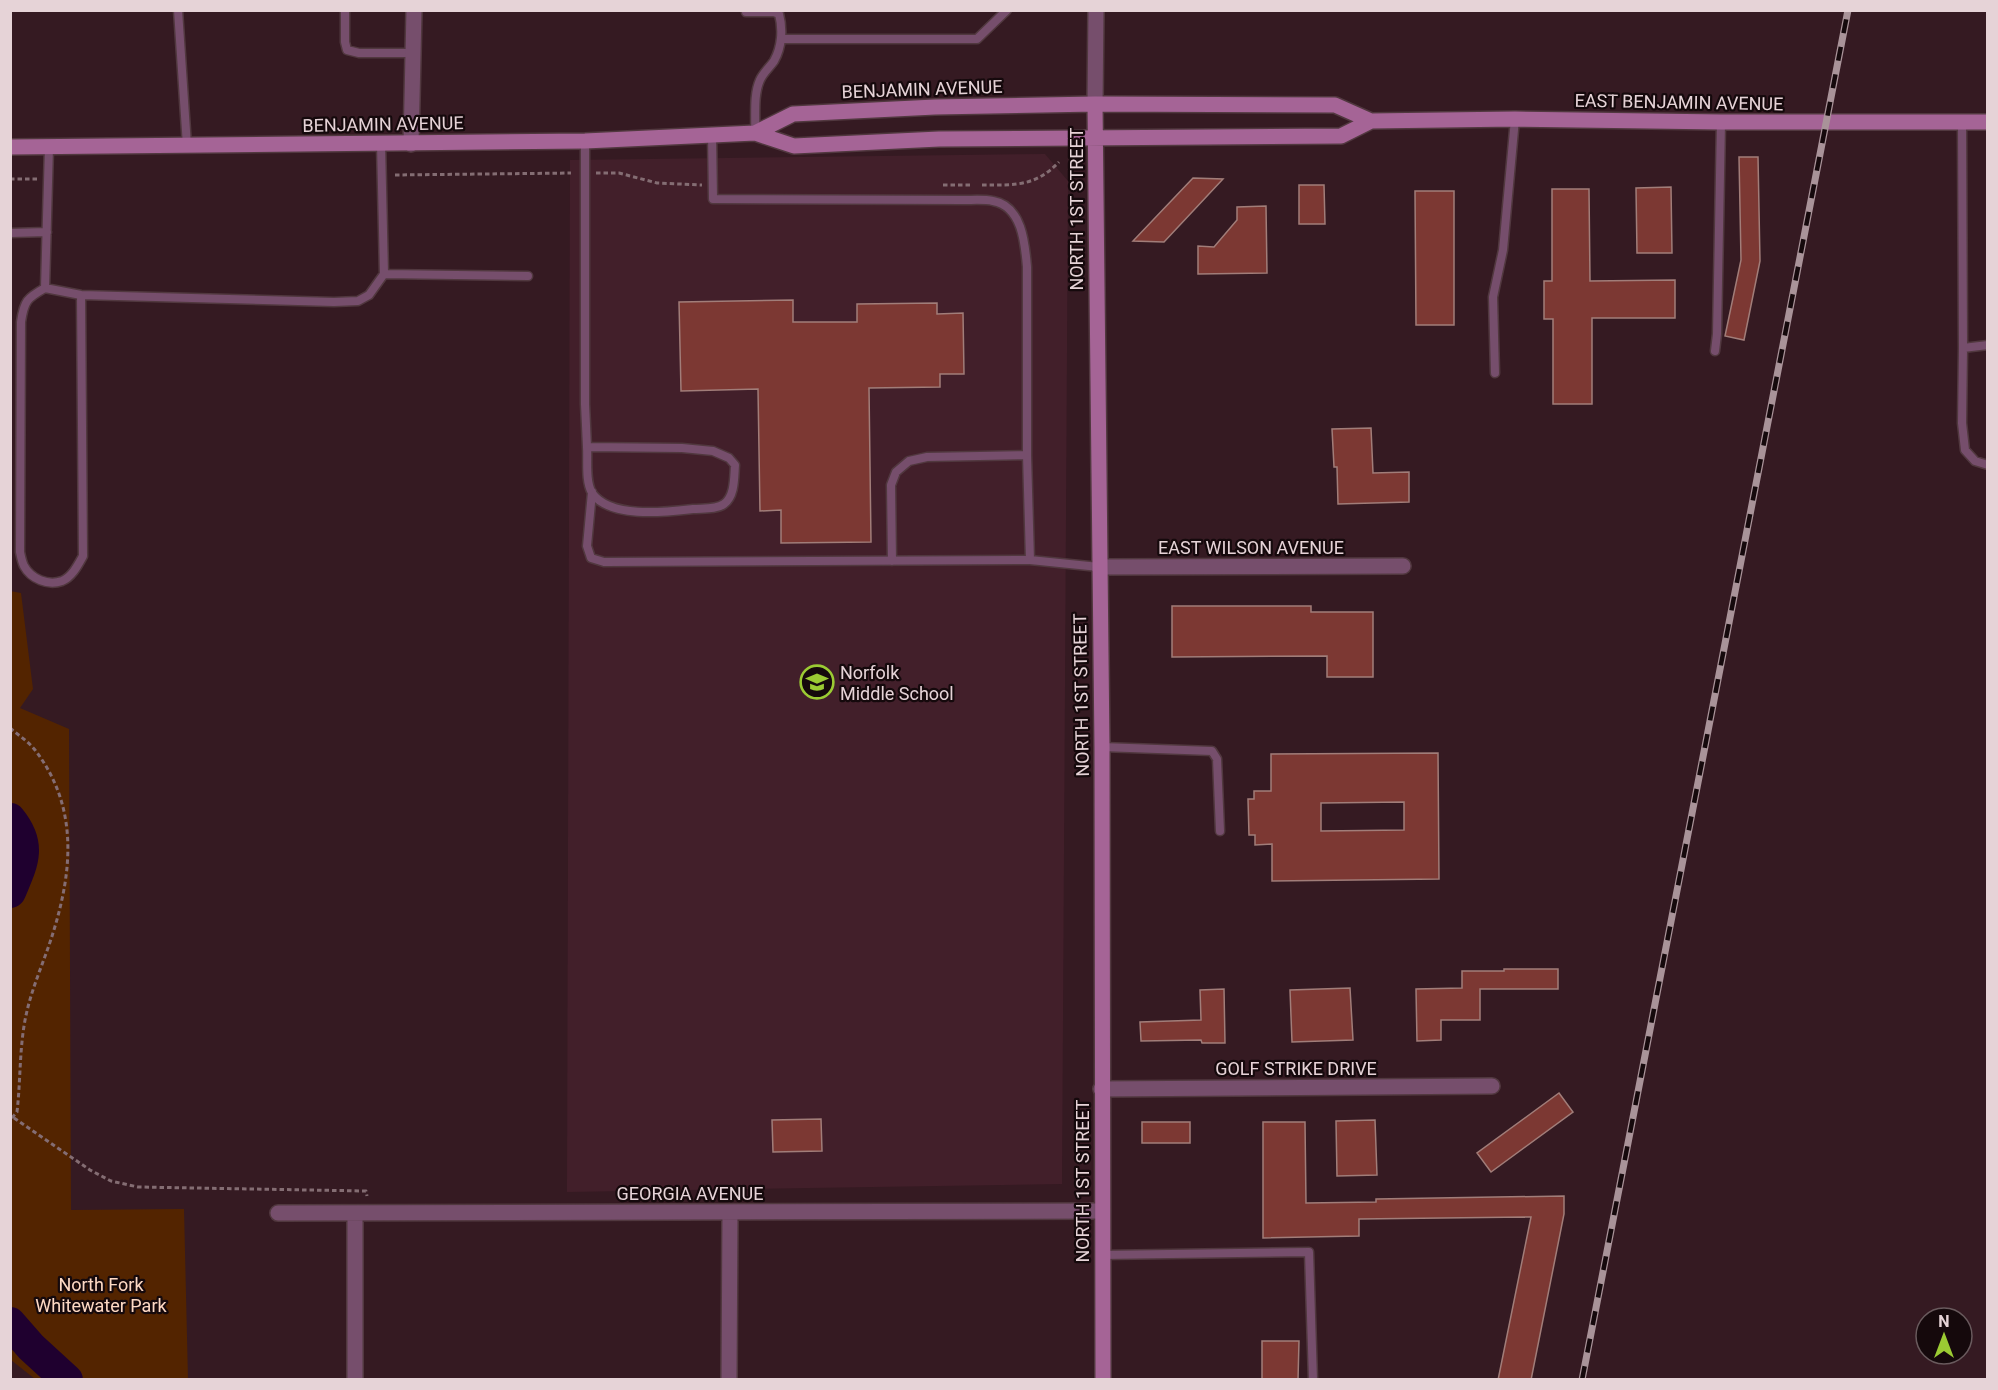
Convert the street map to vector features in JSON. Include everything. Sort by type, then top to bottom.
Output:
[{"type":"main road","name":"BENJAMIN AVENUE","points":[[755,134],[793,114],[935,107],[1095,104]]},
{"type":"main road","name":"EAST BENJAMIN AVENUE","points":[[1095,104],[1335,105],[1371,121],[1515,119],[1721,123],[1988,122]]},
{"type":"main road","name":"NORTH 1ST STREET","points":[[1095,104],[1102,747],[1102,1380]]},
{"type":"main road","name":"EAST BENJAMIN AVENUE","points":[[1095,138],[1341,136],[1371,121]]},
{"type":"main road","name":"BENJAMIN AVENUE","points":[[10,147],[585,141],[755,134],[794,146],[939,139],[1095,138]]},
{"type":"street","points":[[411,144],[414,10]]},
{"type":"street","name":"NORTH 1ST STREET","points":[[1095,104],[1096,10]]},
{"type":"street","name":"EAST WILSON AVENUE","points":[[1099,567],[1403,566]]},
{"type":"street","name":"GOLF STRIKE DRIVE","points":[[1101,1089],[1492,1086]]},
{"type":"street","name":"GEORGIA AVENUE","points":[[278,1214],[1102,1211]]},
{"type":"street","points":[[355,1380],[362,1213]]},
{"type":"street","points":[[729,1380],[730,1213]]},
{"type":"lane","points":[[178,10],[187,146]]},
{"type":"lane","points":[[345,10],[345,42],[348,50],[359,53],[412,53]]},
{"type":"lane","points":[[781,39],[977,39],[1007,10]]},
{"type":"lane","points":[[746,12],[779,12],[782,25],[780,48],[760,80],[755,134]]},
{"type":"lane","points":[[1495,373],[1493,297],[1503,250],[1515,119]]},
{"type":"lane","points":[[1962,122],[1964,348],[1962,423],[1965,450],[1975,461],[1988,465]]},
{"type":"lane","points":[[1716,351],[1721,123]]},
{"type":"lane","points":[[712,135],[713,199],[964,200],[994,201],[1010,208],[1024,239],[1027,267],[1027,455],[1030,560]]},
{"type":"lane","points":[[585,141],[585,404],[589,480],[592,492],[588,546],[591,558],[604,562],[1030,560],[1099,567]]},
{"type":"lane","points":[[81,295],[83,556],[76,568],[62,581],[46,582],[32,576],[24,566],[20,552],[21,322],[28,298],[45,288],[81,295],[334,302],[358,300],[369,296],[384,274],[381,144]]},
{"type":"lane","points":[[45,288],[49,147]]},
{"type":"lane","points":[[10,233],[46,232]]},
{"type":"lane","points":[[384,274],[528,276]]},
{"type":"lane","points":[[1964,348],[1988,345]]},
{"type":"lane","points":[[587,447],[682,448],[713,451],[729,458],[735,465],[732,492],[725,504],[715,507],[639,512],[618,509],[605,503],[592,492]]},
{"type":"lane","points":[[892,561],[891,485],[896,472],[909,461],[927,457],[1027,455]]},
{"type":"lane","points":[[1102,747],[1212,751],[1217,759],[1221,831]]},
{"type":"lane","points":[[1102,1255],[1309,1252],[1313,1380]]},
{"type":"path","points":[[10,179],[48,178]]},
{"type":"path","points":[[10,728],[33,748],[51,774],[62,797],[68,822],[65,886],[54,932],[27,1009],[22,1033],[17,1112],[12,1119],[90,1170],[111,1181],[138,1187],[366,1191],[362,1213]]},
{"type":"shaded area","name":"Norfolk Middle School","points":[[1045,154],[1068,181],[1062,1184],[567,1192],[570,160]]},
{"type":"green space","name":"North Fork Whitewater Park","points":[[10,591],[21,593],[33,689],[20,708],[69,729],[71,1210],[184,1209],[188,1379],[35,1379],[11,1360]]},
{"type":"building","points":[[1739,157],[1758,157],[1760,261],[1744,340],[1725,336],[1741,260]]},
{"type":"building","points":[[1193,178],[1223,179],[1164,242],[1133,241]]},
{"type":"building","points":[[1299,185],[1324,185],[1325,224],[1299,224]]},
{"type":"building","points":[[1671,187],[1672,253],[1637,253],[1636,188]]},
{"type":"building","points":[[1552,189],[1589,189],[1590,281],[1675,280],[1675,318],[1592,318],[1592,404],[1553,404],[1553,319],[1544,319],[1544,281],[1552,281]]},
{"type":"building","points":[[1415,191],[1454,191],[1454,325],[1416,325]]},
{"type":"building","points":[[1266,206],[1267,273],[1198,274],[1198,246],[1214,247],[1237,220],[1237,207]]},
{"type":"building","points":[[793,300],[793,322],[857,322],[857,304],[937,303],[937,314],[963,313],[964,374],[940,374],[940,387],[869,388],[871,542],[781,543],[781,510],[760,511],[758,389],[681,391],[679,302]]},
{"type":"building","points":[[1371,428],[1373,473],[1409,472],[1409,502],[1338,504],[1337,467],[1334,467],[1332,429]]},
{"type":"building","points":[[1172,606],[1311,606],[1311,612],[1373,612],[1373,677],[1327,677],[1327,656],[1172,657]]},
{"type":"building","points":[[1438,753],[1439,879],[1272,881],[1272,844],[1255,845],[1255,835],[1249,835],[1248,799],[1254,799],[1254,791],[1271,791],[1271,754]],"holes":[[[1404,802],[1404,830],[1321,831],[1321,803]]]},
{"type":"building","points":[[1504,969],[1558,969],[1558,989],[1480,989],[1480,1020],[1441,1020],[1441,1040],[1417,1041],[1416,989],[1462,988],[1462,971],[1504,971]]},
{"type":"building","points":[[1350,988],[1353,1040],[1292,1042],[1290,990]]},
{"type":"building","points":[[1224,989],[1225,1043],[1202,1043],[1201,1040],[1141,1041],[1140,1022],[1201,1020],[1200,990]]},
{"type":"building","points":[[1559,1093],[1573,1112],[1491,1172],[1477,1153]]},
{"type":"building","points":[[821,1119],[822,1151],[773,1152],[772,1120]]},
{"type":"building","points":[[1375,1120],[1377,1175],[1337,1176],[1336,1121]]},
{"type":"building","points":[[1142,1122],[1190,1122],[1190,1143],[1142,1143]]},
{"type":"building","points":[[1263,1122],[1305,1122],[1306,1203],[1376,1202],[1376,1199],[1564,1196],[1564,1214],[1531,1380],[1498,1380],[1531,1217],[1359,1219],[1359,1236],[1263,1238]]},
{"type":"building","points":[[1262,1341],[1299,1341],[1298,1380],[1262,1380]]},
{"type":"waterway","points":[[10,819],[17,829],[23,846],[21,863],[10,892]]},
{"type":"waterway","points":[[10,1323],[31,1347],[67,1380]]},
{"type":"railway","points":[[1582,1380],[1848,10]]},
{"type":"place","name":"Norfolk Middle School","points":[[817,682]]}]
